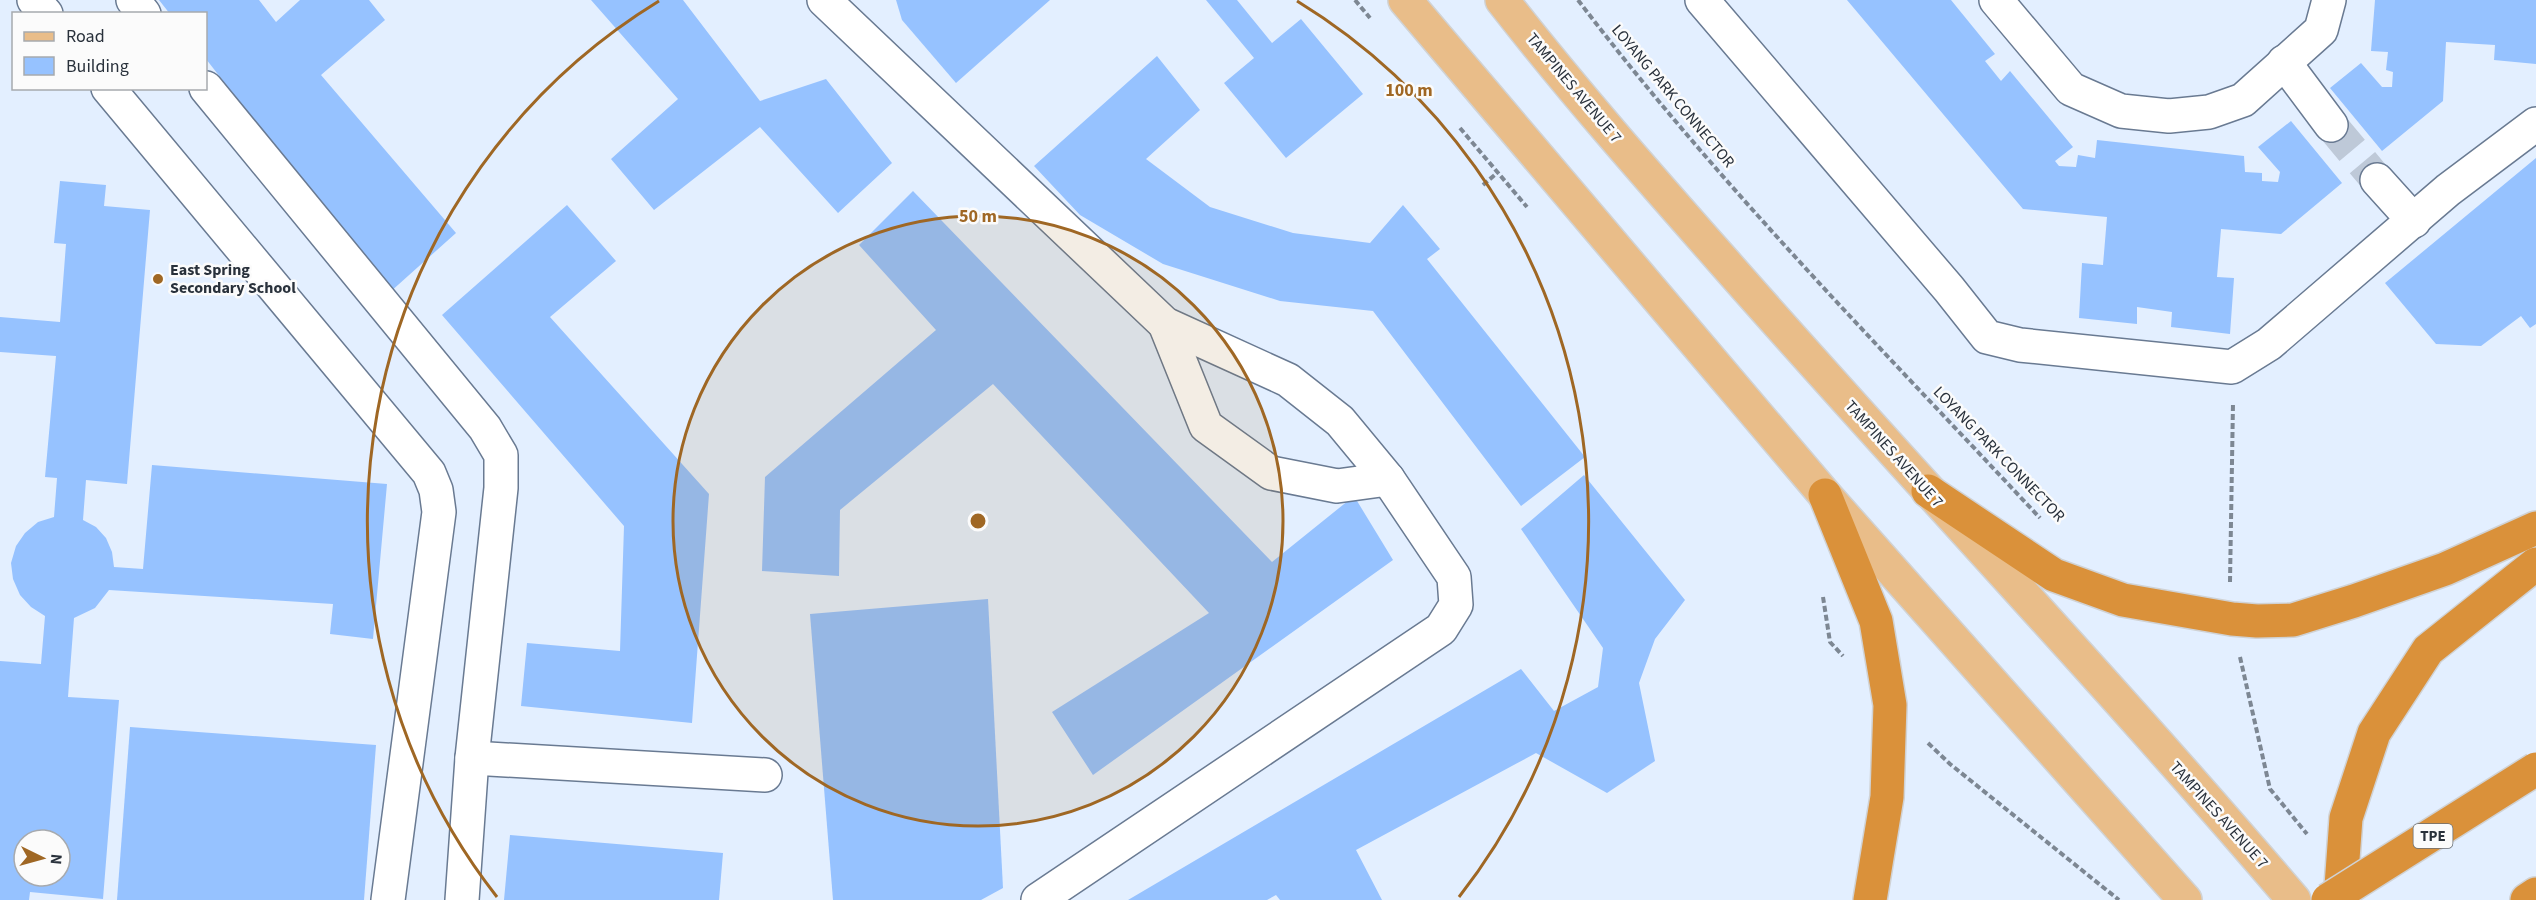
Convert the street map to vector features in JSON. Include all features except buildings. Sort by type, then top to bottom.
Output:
[{"type":"highway","points":[[1928,491],[2054,575],[2123,600],[2231,610],[2293,620],[2445,569],[2536,528]]},
{"type":"highway","points":[[1825,495],[1876,621],[1890,705],[1887,797],[1870,900]]},
{"type":"highway","points":[[2336,892],[2346,818],[2374,733],[2428,650],[2536,564]]},
{"type":"highway","name":"TPE","points":[[2336,892],[2536,770]]},
{"type":"highway","points":[[2527,900],[2536,894]]},
{"type":"main road","points":[[1405,0],[1825,495],[2186,900]]},
{"type":"main road","name":"TAMPINES AVENUE 7","points":[[1502,0],[1568,84],[1928,491],[2224,818],[2294,900]]},
{"type":"lane","points":[[34,0],[44,12]]},
{"type":"lane","points":[[133,0],[142,12]]},
{"type":"lane","points":[[824,0],[1166,324],[1288,380],[1341,421],[1388,479],[1454,577],[1456,605],[1442,629],[1038,900]]},
{"type":"lane","points":[[1702,0],[1949,289],[1987,337],[2020,345],[2232,367],[2269,344],[2448,190],[2536,124]]},
{"type":"lane","points":[[1996,0],[2071,89],[2121,111],[2169,116],[2209,112],[2243,100],[2321,30],[2330,0]]},
{"type":"lane","points":[[2284,62],[2331,125]]},
{"type":"lane","points":[[207,89],[485,428],[501,455],[501,488],[472,758],[462,900]]},
{"type":"lane","points":[[110,90],[429,473],[436,490],[439,512],[388,900]]},
{"type":"lane","points":[[2377,180],[2414,221]]},
{"type":"lane","points":[[1166,324],[1206,426],[1271,473],[1338,486],[1388,479]]},
{"type":"lane","points":[[472,758],[765,775]]},
{"type":"path","points":[[1354,0],[1377,27]]},
{"type":"path","name":"LOYANG PARK CONNECTOR","points":[[1578,0],[1621,56],[1770,229],[2044,522]]},
{"type":"path","points":[[1457,125],[1528,209]]},
{"type":"path","points":[[1483,185],[1497,173]]},
{"type":"path","points":[[2232,367],[2231,610],[2270,789],[2336,892]]},
{"type":"path","points":[[1821,585],[1830,642],[1845,658]]},
{"type":"path","points":[[1890,705],[1950,765],[2120,900]]},
{"type":"tunnel","points":[[2331,125],[2377,180]]},
{"type":"place","name":"East Spring Secondary School","points":[[158,279]]}]
